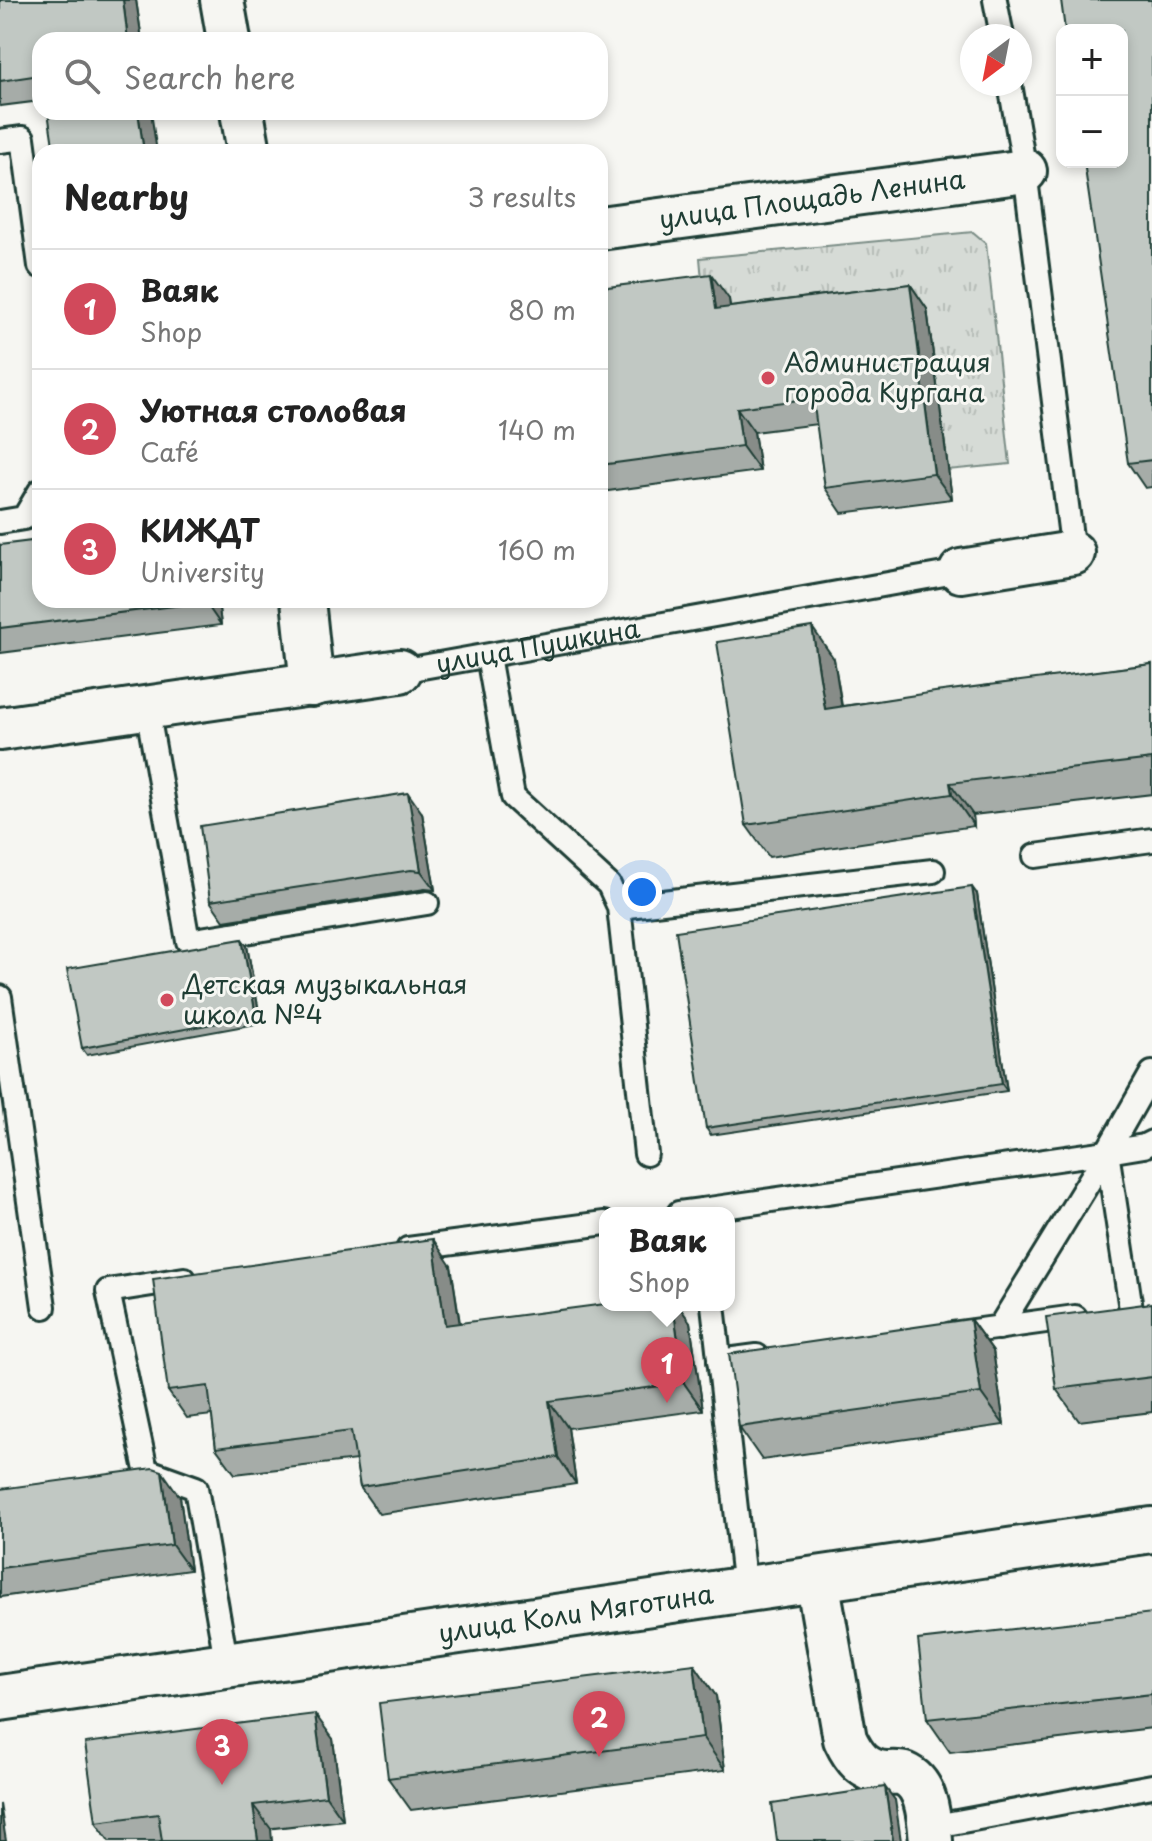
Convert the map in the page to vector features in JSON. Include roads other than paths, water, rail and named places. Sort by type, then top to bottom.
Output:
[{"type":"main road","name":"улица Коли Мяготина","points":[[0,1698],[1152,1530]]},
{"type":"street","points":[[222,0],[228,32]]},
{"type":"street","points":[[243,120],[248,144]]},
{"type":"street","name":"улица Площадь Ленина","points":[[608,227],[1025,171]]},
{"type":"street","name":"улица Пушкина","points":[[961,571],[1073,553]]},
{"type":"street","points":[[304,608],[312,685]]},
{"type":"street","name":"улица Пушкина","points":[[0,729],[400,671]]},
{"type":"street","points":[[817,1579],[845,1739],[853,1757],[872,1772],[904,1774],[917,1784],[924,1795],[931,1834]]},
{"type":"lane","points":[[995,0],[1000,24]]},
{"type":"lane","points":[[1012,96],[1025,171],[1073,553]]},
{"type":"lane","points":[[0,141],[23,138],[32,206]]},
{"type":"lane","points":[[0,522],[24,518],[32,504]]},
{"type":"lane","name":"улица Пушкина","points":[[400,671],[961,571]]},
{"type":"lane","points":[[488,656],[513,797],[609,885],[619,907],[646,1154]]},
{"type":"lane","points":[[147,708],[188,941],[427,903]]},
{"type":"lane","points":[[1035,856],[1152,840]]},
{"type":"lane","points":[[619,907],[933,871]]},
{"type":"lane","points":[[0,997],[44,1307]]},
{"type":"lane","points":[[999,1328],[1152,1073]]},
{"type":"lane","points":[[728,1207],[1107,1152],[1152,1142]]},
{"type":"lane","points":[[937,1335],[1125,1310],[1107,1152]]},
{"type":"lane","points":[[388,1252],[599,1224]]},
{"type":"lane","points":[[203,1276],[108,1291],[139,1471],[196,1488],[227,1666]]},
{"type":"lane","points":[[714,1311],[745,1589]]},
{"type":"lane","points":[[719,1361],[781,1353]]},
{"type":"lane","points":[[931,1834],[1152,1786]]},
{"type":"place","name":"Администрация города Кургана","points":[[768,378]]},
{"type":"place","name":"Детская музыкальная школа №4","points":[[167,1000]]},
{"type":"place","name":"Ваяк","points":[[667,1403]]},
{"type":"place","name":"Уютная столовая","points":[[599,1757]]},
{"type":"place","name":"КИЖДТ","points":[[222,1785]]}]
